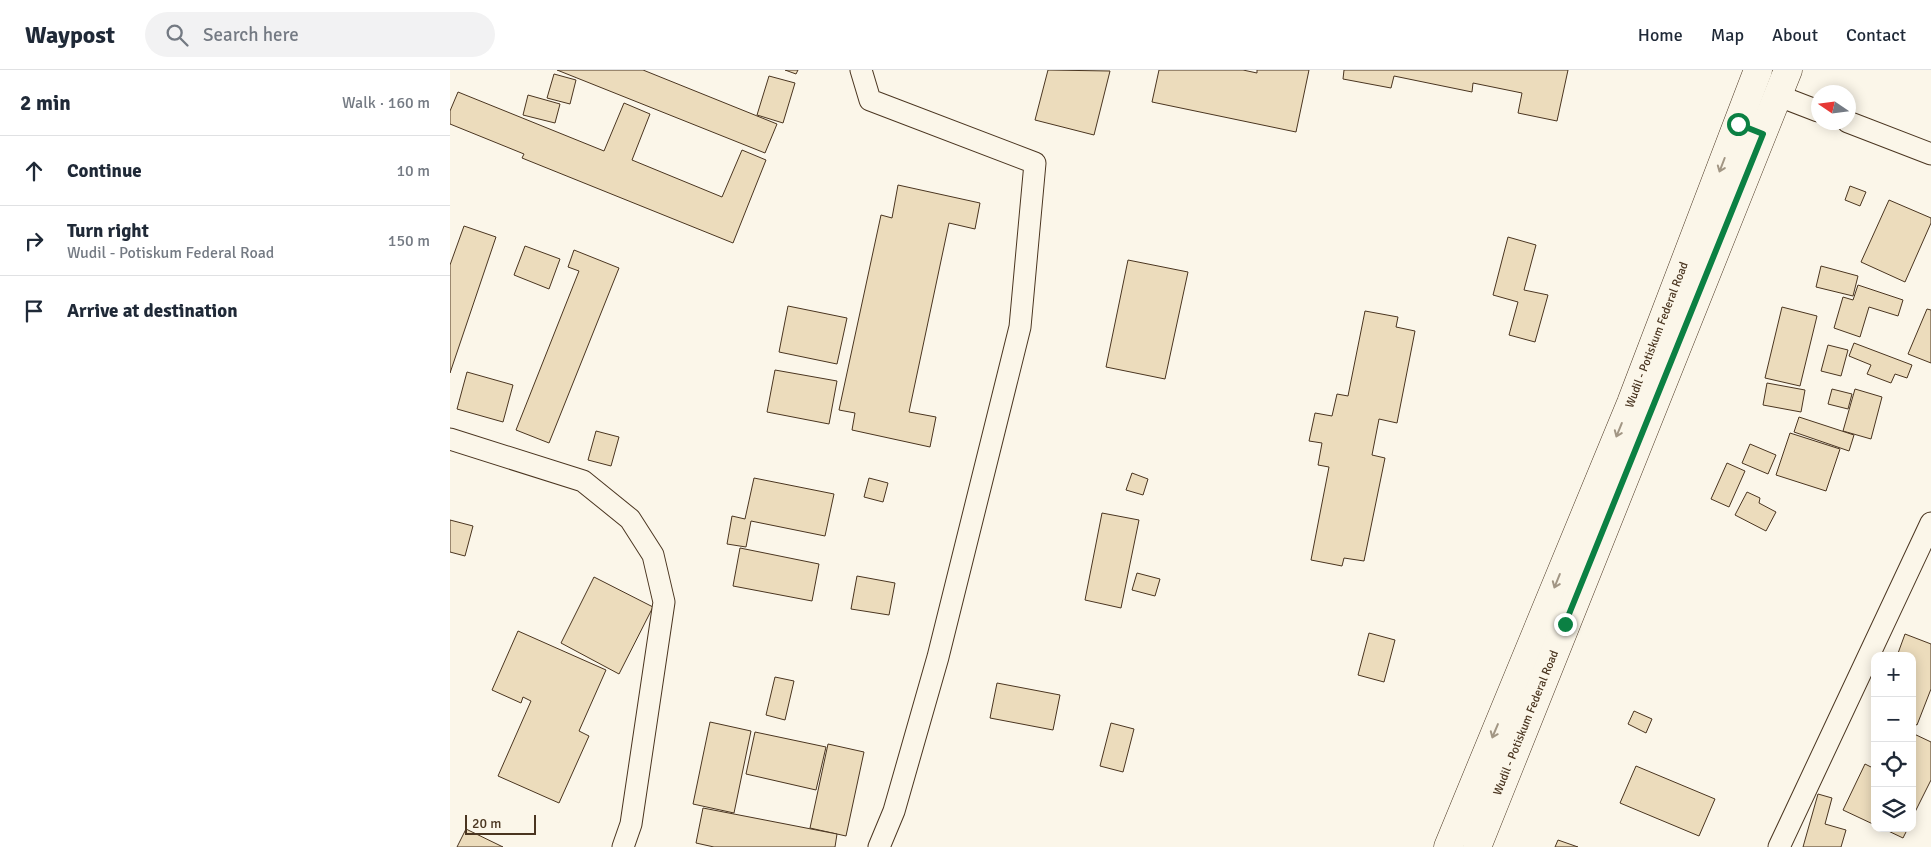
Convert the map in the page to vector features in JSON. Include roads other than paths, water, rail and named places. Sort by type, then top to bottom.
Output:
[{"type":"main road","name":"Wudil - Potiskum Federal Road","points":[[1448,847],[1478,770],[1631,403],[1758,70]]},
{"type":"main road","name":"Wudil - Potiskum Federal Road","points":[[1477,847],[1788,70]]},
{"type":"main road","points":[[1738,124],[1763,134]]},
{"type":"street","points":[[861,70],[870,100],[1035,163],[1020,327],[938,657],[894,811],[879,847]]},
{"type":"street","points":[[1779,96],[1811,108]]},
{"type":"street","points":[[1856,125],[1931,154]]},
{"type":"street","points":[[450,439],[583,481],[630,519],[653,555],[664,602],[631,824],[623,847]]},
{"type":"street","points":[[1779,847],[1931,523]]}]
